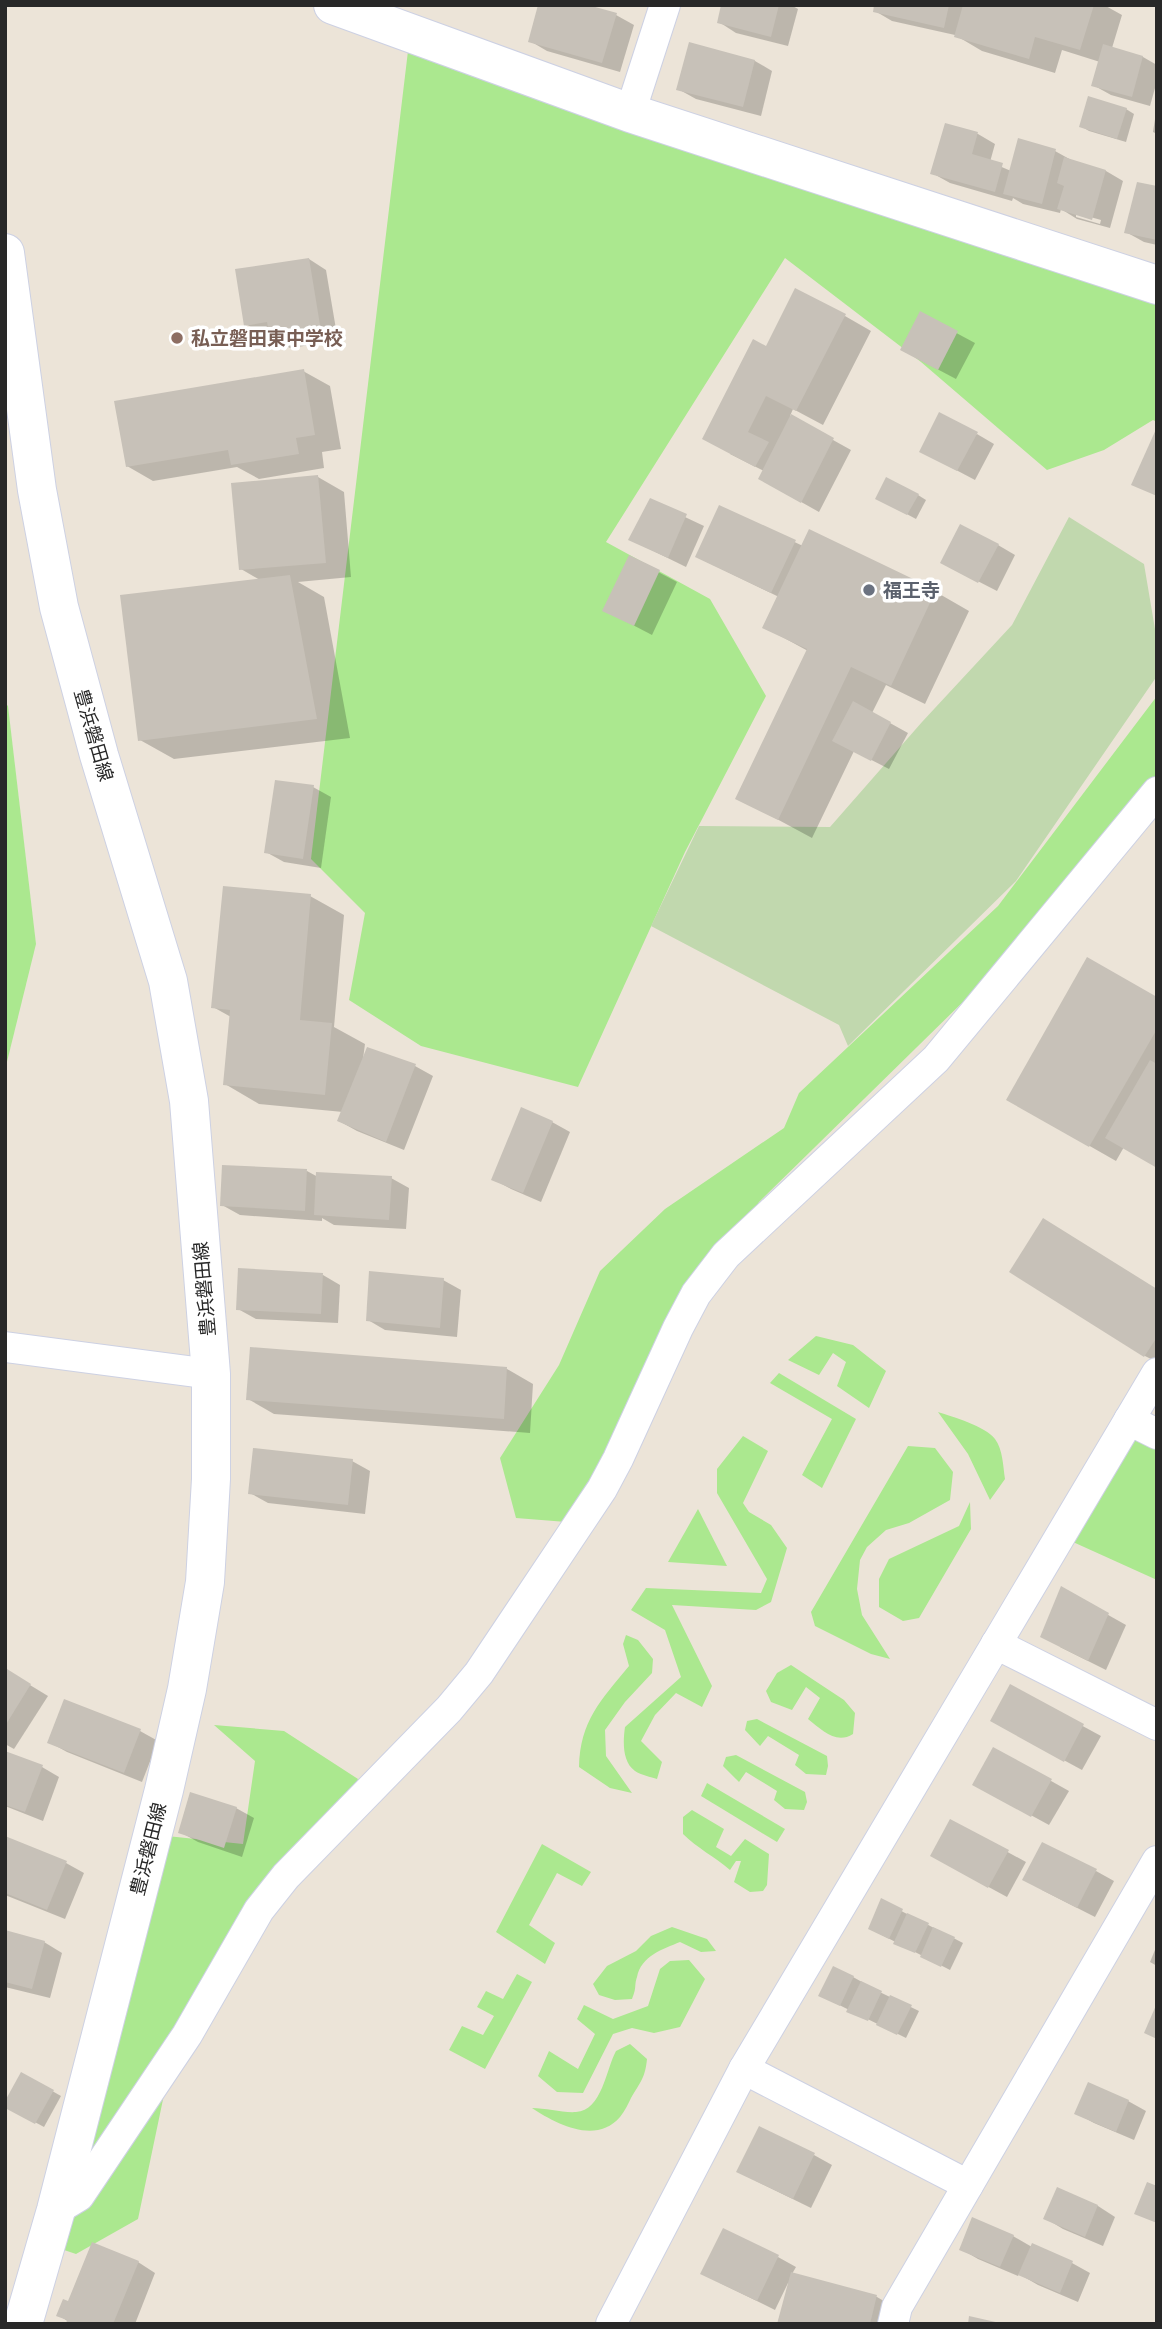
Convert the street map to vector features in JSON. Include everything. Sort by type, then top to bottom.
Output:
[{"type":"main road","points":[[333,5],[630,113],[1157,285]]},
{"type":"main road","name":"豊浜磐田線","points":[[5,253],[37,491],[59,607],[96,744],[168,981],[189,1101],[211,1374],[211,1479],[205,1582],[187,1689],[164,1790],[56,2210],[23,2324]]},
{"type":"street","points":[[630,113],[665,5]]},
{"type":"street","points":[[56,2210],[79,2196],[187,2035],[259,1910],[286,1877],[449,1709],[479,1673],[602,1489],[696,1294],[726,1255],[936,1059],[1157,792]]},
{"type":"street","points":[[5,1347],[211,1374]]},
{"type":"street","points":[[611,2324],[744,2069],[1157,1373]]},
{"type":"street","points":[[1129,1420],[1157,1434]]},
{"type":"street","points":[[996,1644],[1157,1724]]},
{"type":"street","points":[[893,2324],[897,2307],[1157,1861]]},
{"type":"street","points":[[744,2069],[968,2185]]},
{"type":"green space","points":[[408,51],[1157,305],[1157,422],[1153,420],[1104,450],[1047,470],[921,362],[785,258],[606,542],[710,599],[766,696],[685,852],[578,1087],[421,1046],[349,1000],[365,913],[311,859]]},
{"type":"green space","points":[[1069,517],[1144,564],[1157,641],[1157,676],[1016,881],[848,1046],[839,1025],[651,926],[699,826],[830,827],[1012,625]]},
{"type":"green space","points":[[1157,696],[1157,786],[1072,895],[759,1202],[579,1523],[516,1518],[500,1458],[559,1365],[600,1271],[665,1209],[784,1128],[799,1093],[998,906]]},
{"type":"green space","points":[[5,703],[8,706],[36,944],[5,1070]]},
{"type":"green space","points":[[816,1336],[853,1345],[886,1371],[869,1408],[837,1386],[846,1362],[833,1353],[819,1375],[788,1360]]},
{"type":"green space","points":[[779,1373],[856,1419],[822,1488],[802,1475],[832,1419],[770,1383]]},
{"type":"green space","points":[[938,1412],[977,1426],[998,1443],[1005,1479],[990,1500],[968,1454]]},
{"type":"green space","points":[[1135,1433],[1157,1444],[1157,1580],[1073,1542]]},
{"type":"green space","points":[[743,1436],[768,1451],[743,1503],[749,1512],[771,1525],[787,1548],[771,1602],[756,1610],[672,1605],[712,1686],[702,1707],[676,1693],[655,1715],[641,1741],[662,1762],[657,1779],[631,1767],[624,1745],[625,1727],[681,1677],[665,1630],[631,1610],[646,1588],[761,1593],[767,1579],[717,1493],[717,1469]]},
{"type":"green space","points":[[908,1446],[935,1448],[953,1472],[950,1500],[909,1523],[886,1530],[867,1547],[860,1560],[857,1589],[862,1615],[890,1659],[871,1654],[815,1626],[811,1612]]},
{"type":"green space","points":[[970,1502],[971,1529],[919,1618],[903,1621],[879,1607],[879,1579],[889,1559],[959,1526]]},
{"type":"green space","points":[[698,1509],[727,1566],[668,1562]]},
{"type":"green space","points":[[626,1635],[638,1640],[653,1659],[652,1673],[625,1702],[605,1730],[606,1756],[632,1793],[610,1788],[579,1767],[580,1751],[588,1724],[601,1701],[629,1666],[623,1644]]},
{"type":"green space","points":[[791,1665],[844,1700],[855,1713],[853,1734],[835,1737],[808,1719],[820,1698],[806,1687],[792,1710],[771,1702],[766,1691],[777,1673]]},
{"type":"green space","points":[[757,1719],[827,1756],[826,1775],[806,1774],[795,1765],[799,1755],[768,1736],[760,1746],[745,1730],[747,1721]]},
{"type":"green space","points":[[214,1725],[284,1731],[358,1779],[344,1817],[179,2023],[138,2219],[76,2254],[46,2244],[167,1836],[243,1844],[255,1761]]},
{"type":"green space","points":[[736,1755],[805,1792],[807,1802],[804,1810],[785,1809],[774,1800],[777,1791],[746,1772],[739,1782],[723,1766],[726,1757]]},
{"type":"green space","points":[[707,1783],[785,1829],[777,1842],[701,1796]]},
{"type":"green space","points":[[692,1810],[724,1829],[716,1847],[731,1856],[745,1839],[769,1854],[767,1885],[763,1891],[750,1892],[734,1882],[741,1861],[736,1861],[730,1870],[683,1834],[683,1817]]},
{"type":"green space","points":[[542,1844],[591,1872],[582,1886],[557,1873],[529,1925],[555,1943],[545,1964],[496,1932]]},
{"type":"green space","points":[[672,1927],[707,1939],[716,1951],[701,1952],[680,1942],[654,1954],[643,1964],[632,1999],[615,2000],[599,1995],[593,1984],[607,1966],[636,1951],[651,1936]]},
{"type":"green space","points":[[689,1960],[705,1979],[680,2027],[654,2033],[632,2028],[613,2034],[583,2093],[557,2092],[538,2076],[549,2051],[578,2069],[595,2034],[577,2019],[584,2005],[613,2019],[648,2006],[660,1969],[670,1961]]},
{"type":"green space","points":[[517,1974],[532,1982],[485,2069],[449,2050],[462,2026],[483,2035],[494,2016],[477,2007],[486,1991],[503,1999]]},
{"type":"green space","points":[[630,2044],[647,2059],[645,2071],[620,2117],[610,2125],[600,2130],[576,2129],[552,2120],[532,2108],[571,2112],[585,2110],[592,2105],[602,2088],[616,2051]]},
{"type":"building","points":[[538,5],[588,5],[617,13],[602,63],[528,42]]},
{"type":"building","points":[[721,5],[779,5],[771,37],[717,23]]},
{"type":"building","points":[[874,5],[949,5],[944,28],[873,12]]},
{"type":"building","points":[[963,5],[1094,5],[1080,50],[1035,37],[1029,59],[954,37]]},
{"type":"building","points":[[689,42],[755,60],[743,107],[676,90]]},
{"type":"building","points":[[1103,44],[1143,56],[1132,97],[1091,86]]},
{"type":"building","points":[[1088,96],[1127,108],[1117,139],[1079,127]]},
{"type":"building","points":[[945,123],[978,132],[972,154],[1003,163],[995,192],[930,174]]},
{"type":"building","points":[[1018,138],[1056,149],[1042,204],[1003,194]]},
{"type":"building","points":[[1064,157],[1106,170],[1092,220],[1057,209],[1064,186],[1057,183]]},
{"type":"building","points":[[1137,182],[1157,186],[1157,240],[1124,233]]},
{"type":"building","points":[[309,258],[321,331],[270,339],[267,322],[244,326],[235,269]]},
{"type":"building","points":[[795,288],[846,314],[796,411],[766,396],[748,432],[769,442],[755,467],[702,439],[753,339],[766,346]]},
{"type":"building","points":[[920,311],[958,331],[938,370],[900,350]]},
{"type":"building","points":[[304,369],[315,435],[296,438],[299,454],[231,465],[228,450],[126,467],[114,401]]},
{"type":"building","points":[[939,412],[978,432],[957,471],[919,452]]},
{"type":"building","points":[[791,414],[834,438],[801,503],[758,479]]},
{"type":"building","points":[[1157,427],[1157,496],[1131,485]]},
{"type":"building","points":[[318,475],[326,563],[239,570],[231,483]]},
{"type":"building","points":[[886,477],[919,494],[907,515],[875,499]]},
{"type":"building","points":[[650,498],[687,514],[668,558],[628,540]]},
{"type":"building","points":[[719,505],[796,540],[771,593],[695,557]]},
{"type":"building","points":[[960,524],[999,544],[978,583],[940,563]]},
{"type":"building","points":[[809,529],[936,590],[891,686],[851,667],[778,820],[735,799],[807,649],[762,628]]},
{"type":"building","points":[[629,555],[660,570],[634,626],[602,611]]},
{"type":"building","points":[[290,575],[317,719],[138,741],[120,595]]},
{"type":"building","points":[[853,701],[891,722],[871,761],[832,741]]},
{"type":"building","points":[[275,780],[314,785],[303,859],[264,853]]},
{"type":"building","points":[[223,886],[311,894],[300,1020],[332,1023],[325,1095],[223,1085],[230,1010],[211,1008]]},
{"type":"building","points":[[1087,957],[1157,997],[1157,1029],[1089,1147],[1006,1100]]},
{"type":"building","points":[[367,1047],[416,1064],[386,1142],[337,1121]]},
{"type":"building","points":[[1150,1060],[1157,1064],[1157,1168],[1105,1138]]},
{"type":"building","points":[[521,1107],[553,1121],[523,1193],[491,1180]]},
{"type":"building","points":[[222,1165],[307,1169],[305,1211],[220,1206]]},
{"type":"building","points":[[316,1172],[392,1176],[389,1220],[314,1215]]},
{"type":"building","points":[[1043,1218],[1157,1289],[1157,1337],[1144,1357],[1009,1272]]},
{"type":"building","points":[[238,1268],[323,1273],[321,1314],[236,1310]]},
{"type":"building","points":[[369,1271],[444,1278],[440,1328],[366,1321]]},
{"type":"building","points":[[250,1347],[507,1367],[504,1419],[246,1400]]},
{"type":"building","points":[[253,1448],[353,1459],[348,1505],[248,1494]]},
{"type":"building","points":[[1061,1586],[1109,1613],[1088,1661],[1040,1637]]},
{"type":"building","points":[[7,1669],[31,1684],[5,1726],[5,1672]]},
{"type":"building","points":[[1010,1684],[1084,1724],[1064,1762],[990,1721]]},
{"type":"building","points":[[64,1699],[141,1729],[124,1773],[47,1743]]},
{"type":"building","points":[[993,1747],[1052,1779],[1031,1817],[972,1785]]},
{"type":"building","points":[[5,1751],[43,1765],[25,1812],[5,1805]]},
{"type":"building","points":[[190,1792],[237,1807],[224,1848],[178,1833]]},
{"type":"building","points":[[950,1819],[1009,1850],[988,1888],[930,1856]]},
{"type":"building","points":[[5,1836],[67,1861],[47,1910],[5,1893]]},
{"type":"building","points":[[1042,1842],[1097,1869],[1077,1908],[1022,1880]]},
{"type":"building","points":[[881,1898],[903,1909],[889,1939],[868,1929]]},
{"type":"building","points":[[907,1913],[929,1923],[915,1953],[893,1944]]},
{"type":"building","points":[[933,1927],[955,1937],[941,1967],[920,1957]]},
{"type":"building","points":[[5,1930],[45,1941],[32,1989],[5,1982]]},
{"type":"building","points":[[833,1966],[854,1976],[840,2006],[818,1996]]},
{"type":"building","points":[[861,1981],[882,1991],[868,2021],[846,2012]]},
{"type":"building","points":[[890,1995],[912,2005],[897,2035],[876,2025]]},
{"type":"building","points":[[1157,2003],[1157,2039],[1144,2033]]},
{"type":"building","points":[[21,2072],[54,2090],[35,2124],[5,2108],[5,2101]]},
{"type":"building","points":[[1088,2082],[1129,2100],[1116,2132],[1074,2114]]},
{"type":"building","points":[[759,2126],[815,2153],[793,2199],[736,2172]]},
{"type":"building","points":[[1147,2182],[1157,2186],[1157,2223],[1134,2214]]},
{"type":"building","points":[[1057,2187],[1098,2205],[1085,2237],[1043,2219]]},
{"type":"building","points":[[972,2217],[1014,2235],[1000,2267],[959,2250]]},
{"type":"building","points":[[723,2228],[779,2255],[757,2301],[700,2274]]},
{"type":"building","points":[[92,2242],[139,2261],[113,2324],[66,2324],[67,2320],[56,2316],[63,2299],[68,2301]]},
{"type":"building","points":[[1032,2243],[1073,2261],[1060,2293],[1018,2275]]},
{"type":"building","points":[[791,2272],[877,2295],[870,2324],[777,2324]]},
{"type":"building","points":[[969,2316],[1000,2323],[1000,2324],[968,2324]]},
{"type":"place","name":"私立磐田東中学校","points":[[177,338]]},
{"type":"place","name":"福王寺","points":[[869,590]]}]
